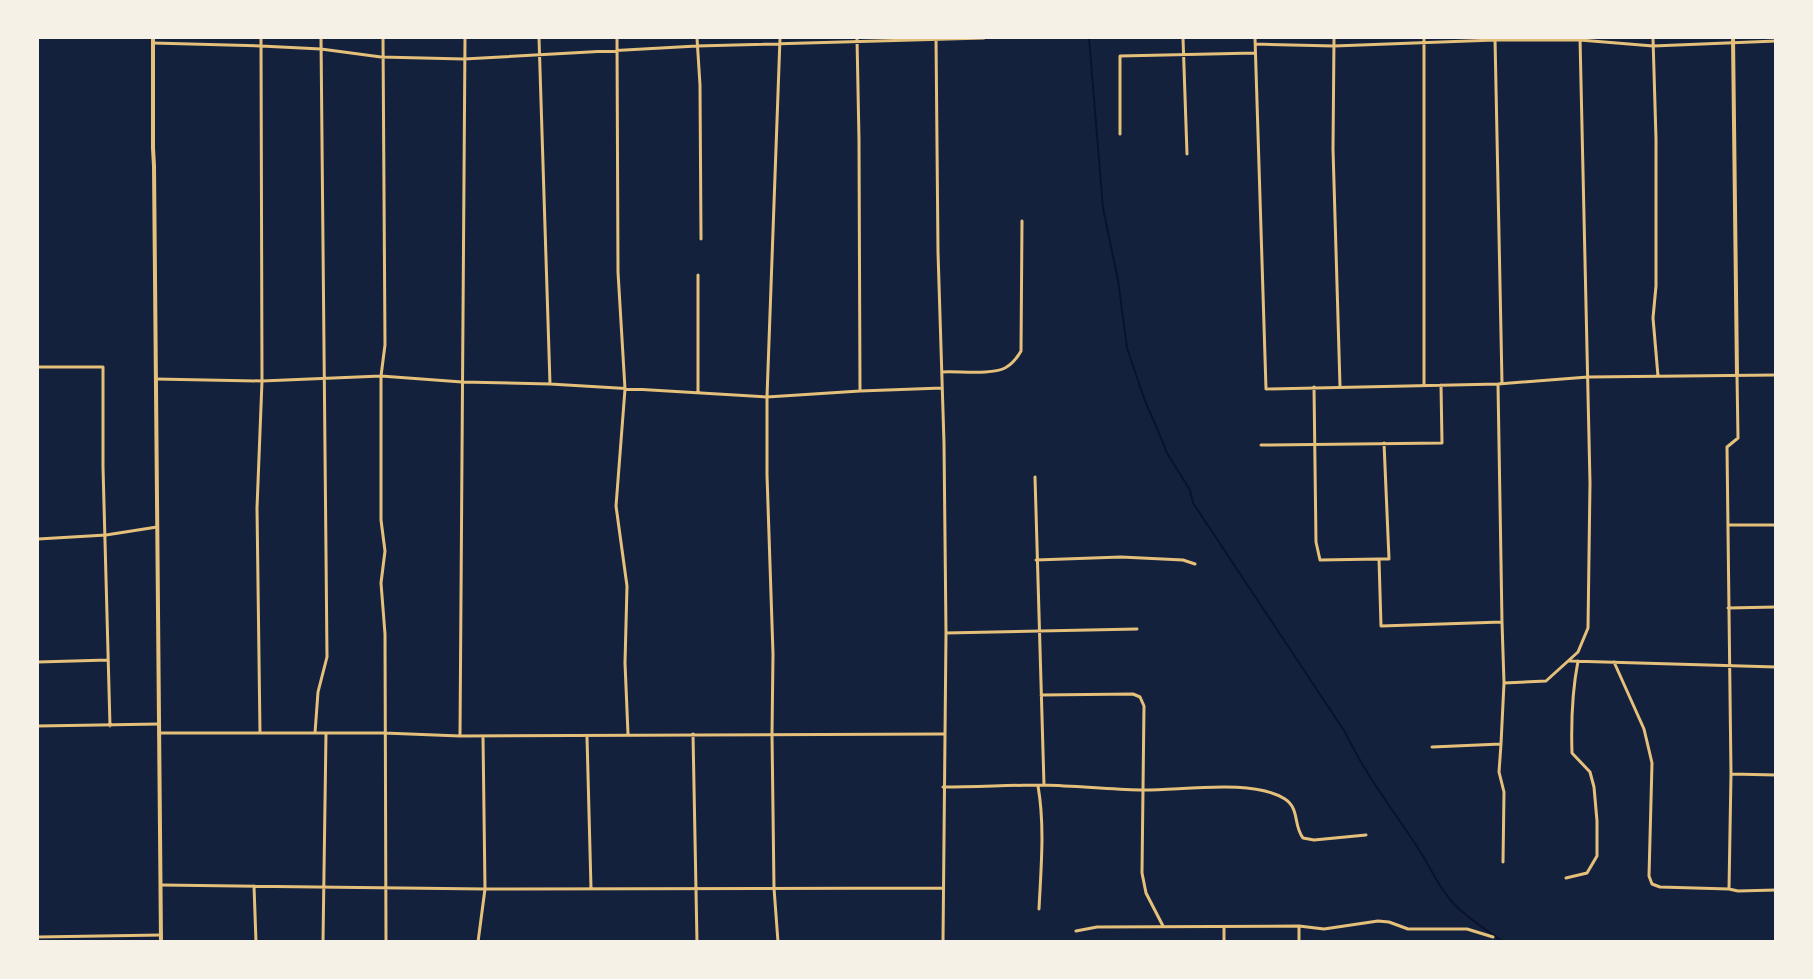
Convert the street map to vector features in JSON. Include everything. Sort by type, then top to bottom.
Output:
[{"type":"street","points":[[260,733],[257,508],[262,381],[261,38]]},
{"type":"street","points":[[315,734],[318,692],[327,657],[321,38]]},
{"type":"street","points":[[383,38],[385,345],[381,376],[381,520],[385,551],[381,583],[384,634],[386,942]]},
{"type":"street","points":[[460,736],[465,38]]},
{"type":"street","points":[[539,38],[550,384]]},
{"type":"street","points":[[617,38],[618,272],[625,390],[616,506],[627,586],[625,663],[628,734]]},
{"type":"street","points":[[697,38],[700,85],[701,239]]},
{"type":"street","points":[[778,942],[774,888],[773,654],[768,547],[767,397],[780,38]]},
{"type":"street","points":[[936,38],[946,633],[943,942]]},
{"type":"street","points":[[161,942],[153,40],[321,49],[383,57],[464,59],[697,46],[780,45],[857,39],[984,38]]},
{"type":"street","points":[[1183,38],[1187,154]]},
{"type":"street","points":[[1255,38],[1266,389],[1500,383],[1588,377],[1776,375]]},
{"type":"street","points":[[1334,38],[1333,149],[1340,386]]},
{"type":"street","points":[[1424,38],[1424,385]]},
{"type":"street","points":[[1653,38],[1656,139],[1656,286],[1653,318],[1658,376]]},
{"type":"street","points":[[857,39],[860,391]]},
{"type":"street","points":[[1255,44],[1334,46],[1424,44],[1495,39],[1580,39],[1653,46],[1733,40],[1776,40]]},
{"type":"street","points":[[1495,39],[1503,683],[1499,772],[1504,792],[1503,862]]},
{"type":"street","points":[[1503,683],[1546,681],[1578,652],[1588,628],[1590,483],[1580,39]]},
{"type":"street","points":[[1729,889],[1731,774],[1726,447],[1738,438],[1733,40]]},
{"type":"street","points":[[1120,134],[1120,56],[1255,53]]},
{"type":"street","points":[[942,372],[1005,368],[1015,361],[1021,351],[1023,221]]},
{"type":"street","points":[[698,275],[698,392]]},
{"type":"street","points":[[38,367],[103,367],[103,467],[110,726]]},
{"type":"street","points":[[156,380],[262,381],[381,376],[767,397],[942,388]]},
{"type":"street","points":[[1262,445],[1442,443],[1441,385]]},
{"type":"street","points":[[1314,387],[1316,542],[1320,560],[1389,559],[1384,443]]},
{"type":"street","points":[[1035,477],[1044,785]]},
{"type":"street","points":[[1728,525],[1776,525]]},
{"type":"street","points":[[38,539],[106,535],[158,527]]},
{"type":"street","points":[[1036,560],[1121,557],[1183,560],[1195,564]]},
{"type":"street","points":[[1379,559],[1381,626],[1502,622]]},
{"type":"street","points":[[1728,608],[1776,608]]},
{"type":"street","points":[[946,633],[1137,629]]},
{"type":"street","points":[[38,662],[108,660]]},
{"type":"street","points":[[1570,661],[1776,667]]},
{"type":"street","points":[[1566,878],[1587,873],[1597,856],[1597,821],[1590,772],[1572,753],[1572,707],[1578,661]]},
{"type":"street","points":[[1614,662],[1644,729],[1652,763],[1649,876],[1652,884],[1660,887],[1738,891],[1776,890]]},
{"type":"street","points":[[1041,695],[1133,693],[1140,697],[1144,706],[1142,873],[1146,893],[1163,927]]},
{"type":"street","points":[[38,726],[159,724]]},
{"type":"street","points":[[159,733],[384,733],[460,736],[944,734]]},
{"type":"street","points":[[322,942],[326,733]]},
{"type":"street","points":[[693,734],[697,942]]},
{"type":"street","points":[[478,942],[485,889],[483,736]]},
{"type":"street","points":[[587,736],[591,888]]},
{"type":"street","points":[[1432,747],[1501,744]]},
{"type":"street","points":[[1731,774],[1776,776]]},
{"type":"street","points":[[943,788],[1044,785],[1142,790],[1228,788],[1260,790],[1284,798],[1293,805],[1298,831],[1303,838],[1314,840],[1366,836]]},
{"type":"street","points":[[1038,786],[1041,802],[1042,846],[1039,909]]},
{"type":"street","points":[[161,885],[485,889],[943,888]]},
{"type":"street","points":[[254,886],[256,942]]},
{"type":"street","points":[[1076,931],[1096,927],[1299,926],[1324,929],[1377,921],[1389,922],[1408,929],[1467,929],[1493,937]]},
{"type":"street","points":[[1299,926],[1299,942]]},
{"type":"street","points":[[1224,927],[1224,942]]},
{"type":"street","points":[[38,937],[161,935]]},
{"type":"waterway","points":[[1089,38],[1103,208],[1118,280],[1127,348],[1145,401],[1167,453],[1190,490],[1193,503],[1345,732],[1370,777],[1445,893],[1467,916],[1503,942]]}]
